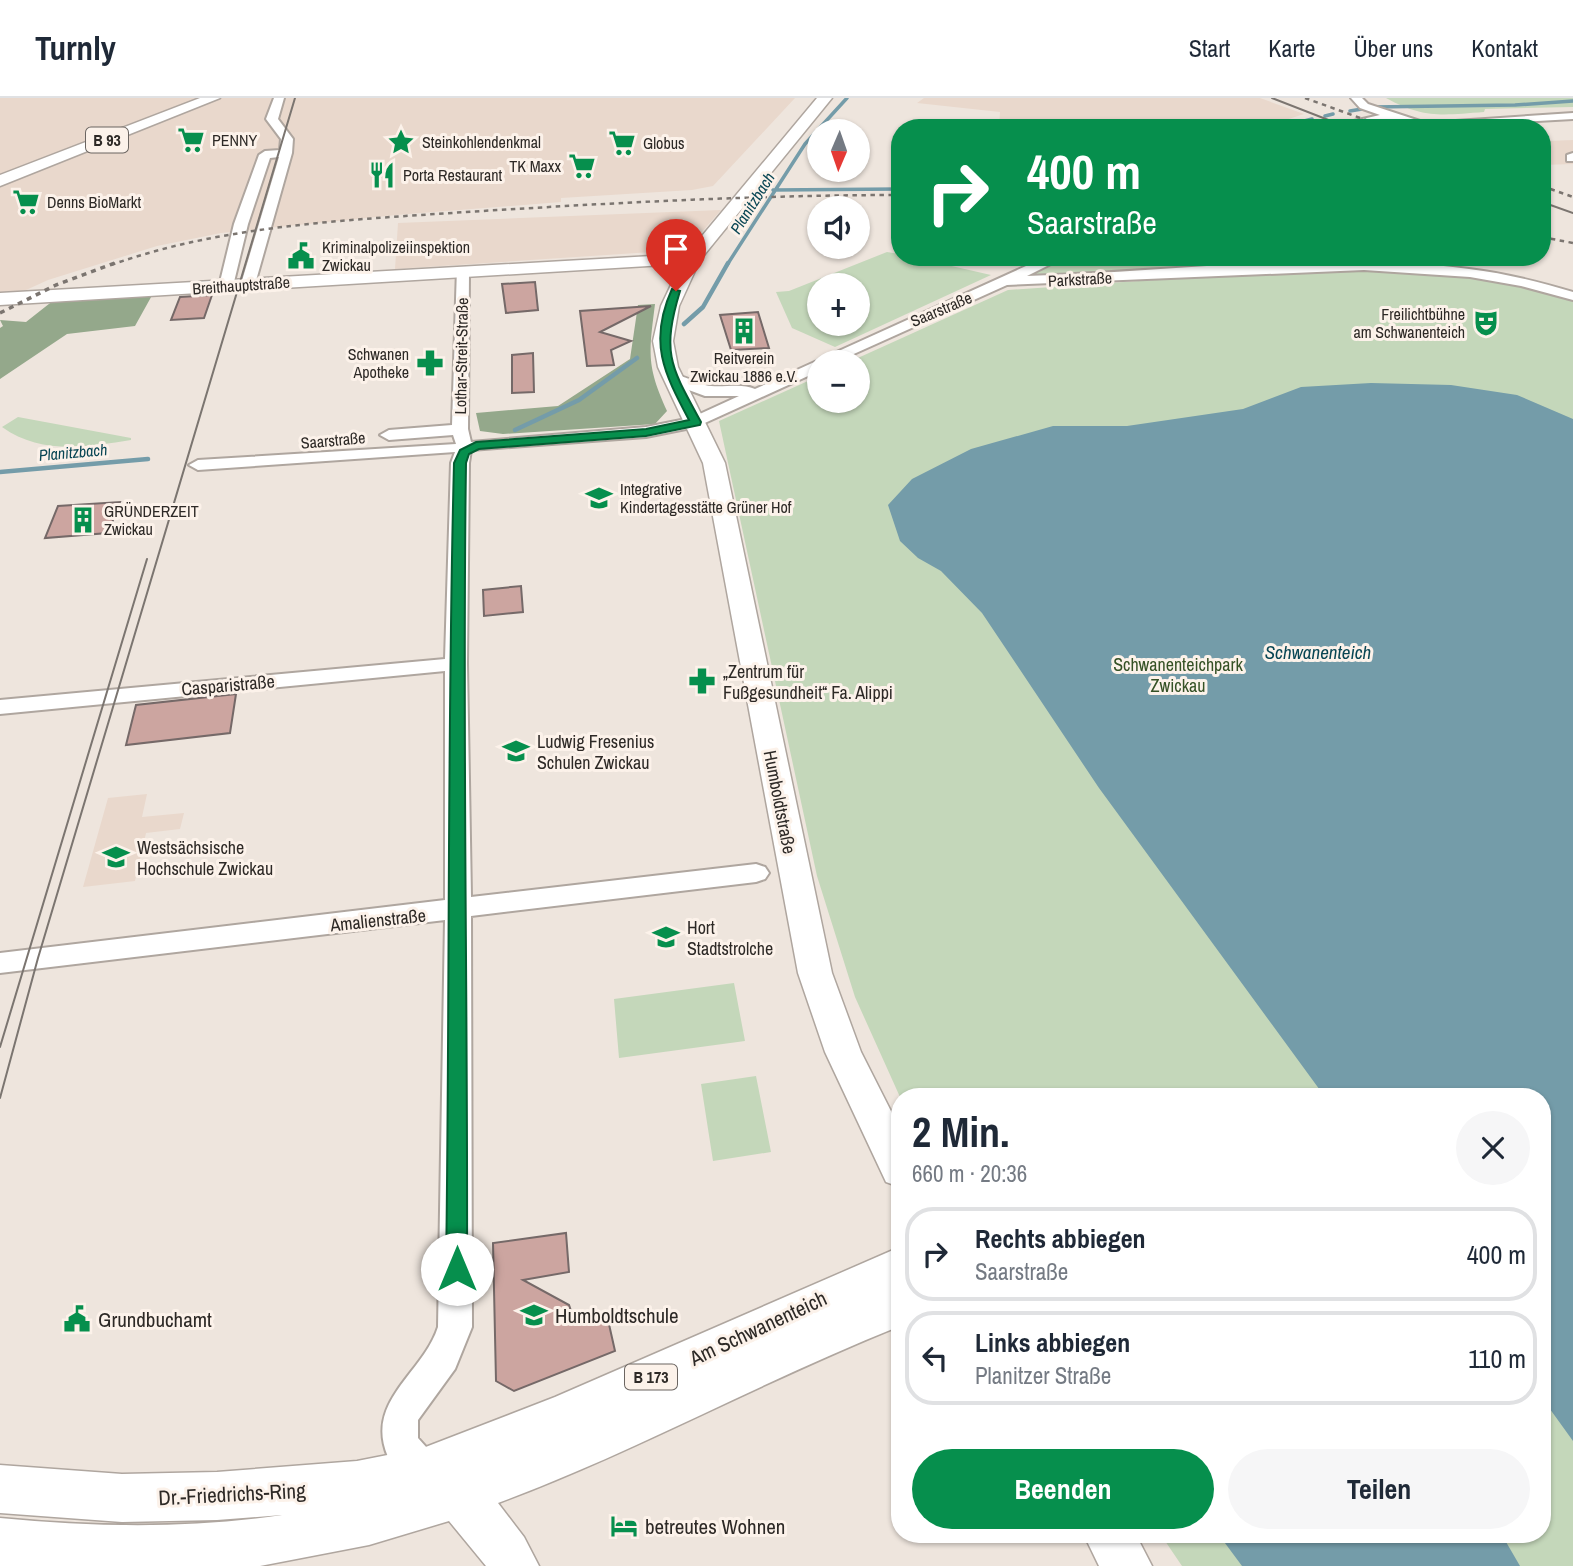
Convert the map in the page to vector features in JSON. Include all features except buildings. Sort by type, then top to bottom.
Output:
[{"type":"main road","name":"B 93","points":[[0,172],[198,98]]},
{"type":"main road","name":"B 93","points":[[0,181],[213,98]]},
{"type":"main road","name":"Humboldtstraße","points":[[825,98],[692,259],[676,291],[664,333],[665,357],[714,463],[815,973],[843,1052],[891,1151]]},
{"type":"main road","name":"Breithauptstraße","points":[[0,299],[663,258],[692,259]]},
{"type":"main road","name":"Am Schwanenteich","points":[[439,1482],[562,1417],[891,1270]]},
{"type":"main road","name":"Am Schwanenteich","points":[[439,1482],[566,1450],[891,1310]]},
{"type":"main road","name":"Dr.-Friedrichs-Ring","points":[[0,1489],[122,1498],[217,1496],[358,1485],[439,1482]]},
{"type":"main road","name":"B 173","points":[[0,1542],[181,1549],[264,1541],[369,1521],[439,1482]]},
{"type":"main road","points":[[439,1482],[484,1522],[514,1566]]},
{"type":"main road","points":[[1113,1543],[1127,1566]]},
{"type":"street","points":[[248,284],[286,153],[287,139],[272,119],[279,98]]},
{"type":"street","points":[[1356,98],[1364,106],[1400,119]]},
{"type":"street","points":[[1375,119],[1390,116]]},
{"type":"street","points":[[1529,119],[1573,116]]},
{"type":"street","points":[[226,286],[241,225],[265,155],[286,153]]},
{"type":"street","name":"Saarstraße","points":[[851,350],[1038,266]]},
{"type":"street","name":"Parkstraße","points":[[1004,281],[1303,266]]},
{"type":"street","name":"Parkstraße","points":[[1378,266],[1494,276],[1573,296]]},
{"type":"street","name":"Lothar-Streit-Straße","points":[[439,1482],[404,1450],[398,1431],[410,1401],[450,1345],[454,1327],[459,1018],[456,664],[460,463],[463,443],[462,271]]},
{"type":"street","name":"Saarstraße","points":[[206,465],[463,443],[646,432],[696,422],[807,371]]},
{"type":"street","name":"Saarstraße","points":[[673,379],[716,392],[763,391]]},
{"type":"street","name":"Casparistraße","points":[[0,707],[456,664]]},
{"type":"street","name":"Amalienstraße","points":[[0,963],[456,911],[756,873]]},
{"type":"shaded area","points":[[0,98],[795,98],[713,186],[692,190],[561,198],[561,202],[221,233],[157,246],[48,280],[0,302]]},
{"type":"shaded area","points":[[924,98],[1260,98],[1304,114],[1289,119],[1000,119],[1000,112],[917,103]]},
{"type":"shaded area","points":[[1573,140],[1573,164],[1551,165],[1551,141]]},
{"type":"shaded area","points":[[721,210],[688,248],[682,250],[395,269],[398,223]]},
{"type":"shaded area","name":"Westsächsische Hochschule Zwickau","points":[[147,794],[142,817],[184,813],[180,829],[146,833],[135,881],[83,887],[108,798]]},
{"type":"green space","points":[[1386,98],[1573,98],[1573,107],[1485,109],[1484,112],[1434,114],[1399,105]]},
{"type":"green space","points":[[887,252],[891,253],[891,266],[952,266],[991,275],[870,331],[870,273],[834,273]]},
{"type":"green space","points":[[1051,266],[1239,266],[1149,273],[1028,276]]},
{"type":"green space","name":"Schwanenteichpark Zwickau","points":[[1343,267],[1478,275],[1573,298],[1573,1566],[1182,1566],[1166,1543],[1551,1543],[1551,1088],[896,1088],[855,997],[817,876],[719,421],[807,381],[807,413],[870,413],[870,352],[1008,290]]},
{"type":"green space","points":[[807,284],[807,335],[792,328],[776,292],[789,291]]},
{"type":"green space","points":[[155,290],[135,326],[67,334],[0,379],[0,328],[3,326],[0,320],[26,322],[59,296]]},
{"type":"green space","points":[[655,304],[651,335],[652,370],[667,411],[655,424],[503,434],[480,431],[476,413],[558,406],[630,359],[638,305]]},
{"type":"green space","points":[[810,336],[859,336],[835,347]]},
{"type":"green space","points":[[18,417],[131,440],[64,447],[32,442],[2,427]]},
{"type":"green space","points":[[734,983],[745,1041],[619,1058],[614,999]]},
{"type":"green space","points":[[756,1076],[771,1152],[713,1161],[701,1084]]},
{"type":"water","name":"Schwanenteich","points":[[1371,383],[1451,385],[1517,395],[1573,419],[1573,1441],[1551,1410],[1551,1088],[1318,1088],[1099,788],[982,613],[941,571],[918,558],[900,541],[888,505],[912,479],[971,449],[1053,426],[1127,426],[1243,409],[1301,387]]},
{"type":"water","points":[[1225,1543],[1507,1543],[1520,1566],[1242,1566]]},
{"type":"waterway","name":"Planitzbach","points":[[775,190],[805,144],[847,98]]},
{"type":"waterway","points":[[1373,107],[1515,105],[1573,101]]},
{"type":"waterway","points":[[1350,111],[1362,109]]},
{"type":"waterway","points":[[1325,116],[1333,114]]},
{"type":"waterway","points":[[775,190],[891,189]]},
{"type":"waterway","name":"Planitzbach","points":[[727,265],[775,190]]},
{"type":"waterway","name":"Planitzbach","points":[[684,324],[703,307],[728,263]]},
{"type":"waterway","name":"Planitzbach","points":[[515,430],[579,400],[637,358]]},
{"type":"waterway","name":"Planitzbach","points":[[0,472],[148,459]]},
{"type":"tram line","points":[[0,1098],[38,958],[295,98]]},
{"type":"tram line","points":[[1272,98],[1326,119]]},
{"type":"tram line","points":[[1551,205],[1573,213]]},
{"type":"tram line","points":[[0,1047],[147,559]]},
{"type":"railway","points":[[1305,98],[1363,119]]},
{"type":"railway","points":[[1551,189],[1573,197]]},
{"type":"railway","points":[[111,265],[197,241],[286,226],[629,203],[791,196],[891,195]]},
{"type":"railway","points":[[1551,239],[1573,243]]},
{"type":"railway","points":[[0,313],[56,285],[115,263]]},
{"type":"place","name":"PENNY","points":[[191,140]]},
{"type":"place","name":"Steinkohlendenkmal","points":[[401,142]]},
{"type":"place","name":"Globus","points":[[622,143]]},
{"type":"place","name":"TK Maxx","points":[[582,166]]},
{"type":"place","name":"Porta Restaurant","points":[[382,175]]},
{"type":"place","name":"Denns BioMarkt","points":[[26,202]]},
{"type":"place","name":"Kriminalpolizeiinspektion Zwickau","points":[[301,256]]},
{"type":"place","name":"Freilichtbühne am Schwanenteich","points":[[1486,323]]},
{"type":"place","name":"Reitverein Zwickau 1886 e.V.","points":[[744,331]]},
{"type":"place","name":"Schwanen Apotheke","points":[[430,363]]},
{"type":"place","name":"Integrative Kindertagesstätte Grüner Hof","points":[[599,498]]},
{"type":"place","name":"GRÜNDERZEIT Zwickau","points":[[83,520]]},
{"type":"place","name":"„Zentrum für Fußgesundheit“ Fa. Alippi","points":[[702,681]]},
{"type":"place","name":"Ludwig Fresenius Schulen Zwickau","points":[[516,751]]},
{"type":"place","name":"Westsächsische Hochschule Zwickau","points":[[116,857]]},
{"type":"place","name":"Hort Stadtstrolche","points":[[666,937]]},
{"type":"place","name":"Humboldtschule","points":[[534,1315]]},
{"type":"place","name":"Grundbuchamt","points":[[77,1319]]},
{"type":"place","name":"betreutes Wohnen","points":[[624,1526]]},
{"type":"route","points":[[457,1269],[459,1018],[456,664],[460,463],[464,452],[471,451],[476,446],[657,431],[696,422],[673,379],[664,350],[666,322],[676,291]]}]
